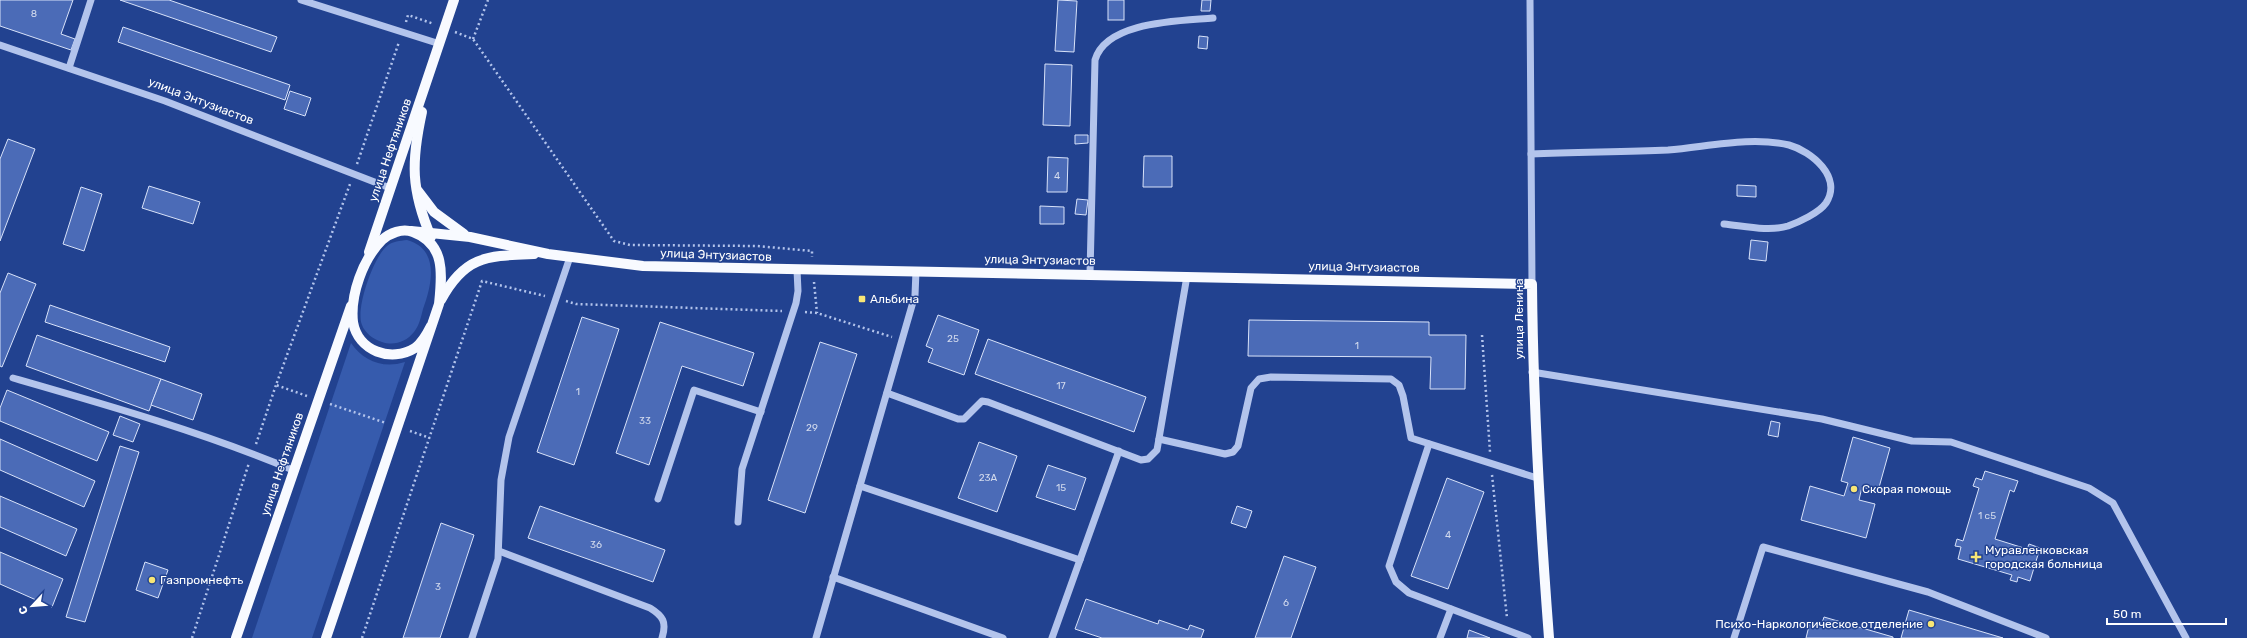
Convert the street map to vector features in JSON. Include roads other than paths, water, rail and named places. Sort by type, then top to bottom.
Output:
[{"type":"main road","name":"улица Нефтяников","points":[[236,638],[317,399],[354,298],[454,0]]},
{"type":"main road","name":"улица Нефтяников","points":[[326,638],[439,304],[440,267],[436,247],[419,204],[413,171],[418,131],[433,64]]},
{"type":"main road","points":[[415,184],[434,212],[470,236]]},
{"type":"main road","name":"улица Нефтяников","points":[[364,268],[376,247],[387,236],[402,231],[429,232]]},
{"type":"main road","points":[[411,232],[425,238],[436,247]]},
{"type":"main road","name":"улица Энтузиастов","points":[[429,232],[470,236],[548,254],[643,266],[1532,284]]},
{"type":"main road","name":"улица Энтузиастов","points":[[439,304],[450,285],[465,268],[476,262],[496,256],[548,254]]},
{"type":"main road","name":"улица Ленина","points":[[1532,284],[1532,372],[1537,478],[1549,638]]},
{"type":"main road","name":"улица Нефтяников","points":[[354,298],[353,322],[356,329],[365,344],[380,354],[399,355],[416,347],[431,326]]},
{"type":"street","points":[[69,68],[91,0]]},
{"type":"street","points":[[301,0],[440,44]]},
{"type":"street","name":"улица Ленина","points":[[1530,0],[1532,284]]},
{"type":"street","points":[[1090,274],[1095,60],[1098,50],[1112,38],[1144,26],[1213,18]]},
{"type":"street","name":"улица Энтузиастов","points":[[0,45],[165,101],[390,188]]},
{"type":"street","points":[[1531,154],[1668,150],[1761,142],[1788,145],[1802,150],[1815,159],[1824,168],[1830,181],[1830,191],[1826,202],[1816,212],[1788,226],[1775,228],[1724,224]]},
{"type":"street","points":[[472,638],[498,560],[501,480],[509,437],[570,257]]},
{"type":"street","points":[[738,522],[742,469],[794,312],[798,291],[798,270]]},
{"type":"street","points":[[816,638],[915,296],[916,271]]},
{"type":"street","points":[[886,393],[958,419],[964,419],[982,401],[988,402],[1141,460],[1148,459],[1157,450],[1187,276]]},
{"type":"street","points":[[1532,372],[1822,419],[1912,441],[1951,442],[2089,488],[2103,495],[2116,508],[2186,638]]},
{"type":"street","points":[[1159,439],[1225,454],[1232,452],[1238,446],[1251,388],[1259,379],[1270,377],[1391,379],[1399,385],[1403,396],[1410,438],[1537,478]]},
{"type":"street","points":[[13,378],[132,412],[252,453],[293,470]]},
{"type":"street","points":[[658,499],[694,390],[761,412]]},
{"type":"street","points":[[1429,444],[1389,566],[1396,582],[1410,593],[1528,638]]},
{"type":"street","points":[[1052,638],[1119,451]]},
{"type":"street","points":[[860,486],[1080,560]]},
{"type":"street","points":[[1734,638],[1763,547],[1928,592],[2046,638]]},
{"type":"street","points":[[499,551],[650,608],[661,615],[665,629],[662,638]]},
{"type":"street","points":[[833,577],[1003,638]]},
{"type":"street","points":[[1440,638],[1451,609]]},
{"type":"place","name":"Альбина","points":[[862,299]]},
{"type":"place","name":"Скорая помощь","points":[[1854,489]]},
{"type":"place","name":"Муравленковская городская больница","points":[[1976,557]]},
{"type":"place","name":"Газпромнефть","points":[[152,580]]},
{"type":"place","name":"Психо-Наркологическое отделение","points":[[1931,624]]}]
